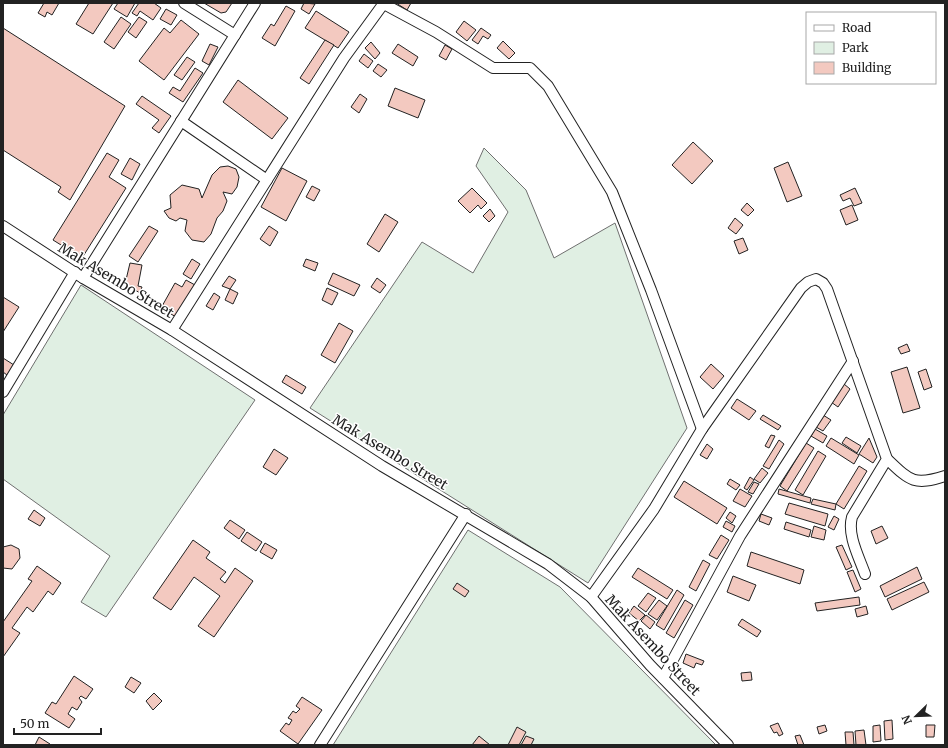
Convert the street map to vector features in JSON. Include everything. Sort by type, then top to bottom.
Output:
[{"type":"street","points":[[184,3],[236,35]]},
{"type":"street","points":[[3,392],[181,120],[255,3]]},
{"type":"street","points":[[172,330],[344,58],[384,4],[436,32],[493,68],[530,68],[548,86],[612,192],[651,290],[702,430]]},
{"type":"street","points":[[181,120],[267,180]]},
{"type":"street","name":"Mak Asembo Street","points":[[3,226],[79,275],[172,330],[382,466],[466,514],[548,564],[590,597],[663,678],[728,745]]},
{"type":"street","points":[[590,597],[654,509],[702,430],[801,288],[808,282],[816,279],[823,283],[827,289],[887,459],[901,472],[913,480],[927,482],[945,476]]},
{"type":"street","points":[[663,678],[740,536],[853,361]]},
{"type":"street","points":[[865,574],[850,531],[850,524],[852,517],[887,459]]},
{"type":"street","points":[[320,745],[466,514]]},
{"type":"green space","points":[[484,148],[526,190],[554,258],[615,223],[687,428],[588,583],[310,408],[422,242],[473,273],[508,212],[476,166]]},
{"type":"green space","points":[[81,285],[255,400],[106,617],[81,602],[110,556],[3,479],[3,415]]},
{"type":"green space","points":[[468,530],[560,587],[716,745],[333,745]]},
{"type":"building","points":[[44,3],[59,3],[52,15],[47,12],[45,17],[38,13]]},
{"type":"building","points":[[89,3],[113,3],[93,34],[76,24]]},
{"type":"building","points":[[118,3],[135,3],[127,17],[114,9]]},
{"type":"building","points":[[139,3],[154,3],[161,8],[153,20],[140,11],[137,16],[132,13]]},
{"type":"building","points":[[204,3],[232,3],[226,12],[221,13]]},
{"type":"building","points":[[304,3],[315,4],[309,14],[301,9]]},
{"type":"building","points":[[396,3],[411,3],[407,10]]},
{"type":"building","points":[[286,6],[295,11],[275,46],[262,38],[271,24],[274,26]]},
{"type":"building","points":[[166,9],[177,15],[171,25],[160,19]]},
{"type":"building","points":[[316,11],[349,32],[338,48],[305,28]]},
{"type":"building","points":[[121,17],[131,24],[114,49],[104,42]]},
{"type":"building","points":[[139,17],[147,22],[136,38],[128,32]]},
{"type":"building","points":[[181,20],[199,34],[164,80],[139,61],[164,28],[170,33]]},
{"type":"building","points":[[464,21],[476,30],[467,41],[456,32]]},
{"type":"building","points":[[3,28],[125,106],[70,200],[58,192],[61,187],[3,150]]},
{"type":"building","points":[[481,28],[491,35],[488,39],[483,36],[478,44],[472,40]]},
{"type":"building","points":[[325,40],[334,45],[309,84],[300,78]]},
{"type":"building","points":[[503,41],[515,53],[509,59],[497,48]]},
{"type":"building","points":[[371,42],[380,53],[375,59],[365,48]]},
{"type":"building","points":[[210,44],[218,47],[209,65],[202,61]]},
{"type":"building","points":[[398,44],[418,57],[413,66],[392,53]]},
{"type":"building","points":[[445,45],[452,49],[446,60],[439,56]]},
{"type":"building","points":[[364,54],[373,61],[368,68],[359,61]]},
{"type":"building","points":[[187,57],[195,62],[182,80],[174,75]]},
{"type":"building","points":[[378,64],[387,70],[381,77],[373,71]]},
{"type":"building","points":[[195,68],[203,73],[183,102],[169,93],[173,87],[180,91]]},
{"type":"building","points":[[238,80],[288,118],[272,139],[223,102]]},
{"type":"building","points":[[395,88],[425,100],[418,118],[388,106]]},
{"type":"building","points":[[360,94],[367,99],[359,113],[351,107]]},
{"type":"building","points":[[142,96],[171,116],[159,133],[152,128],[159,120],[136,104]]},
{"type":"building","points":[[693,142],[713,161],[692,184],[672,165]]},
{"type":"building","points":[[107,153],[119,160],[109,177],[126,188],[82,258],[53,240]]},
{"type":"building","points":[[130,158],[140,164],[132,180],[121,174]]},
{"type":"building","points":[[788,162],[802,196],[787,202],[774,168]]},
{"type":"building","points":[[228,166],[236,169],[239,177],[237,187],[232,194],[223,192],[227,201],[223,211],[217,218],[211,234],[204,242],[192,240],[185,231],[187,220],[180,218],[176,221],[169,218],[164,211],[171,208],[170,195],[182,185],[199,189],[202,198],[212,175],[220,167]]},
{"type":"building","points":[[282,168],[307,181],[286,221],[261,207]]},
{"type":"building","points":[[312,186],[320,190],[314,201],[306,197]]},
{"type":"building","points":[[472,188],[487,203],[481,209],[478,205],[470,213],[458,201]]},
{"type":"building","points":[[855,188],[862,203],[854,206],[850,198],[843,201],[840,195]]},
{"type":"building","points":[[747,203],[754,210],[748,216],[741,210]]},
{"type":"building","points":[[852,205],[858,220],[846,225],[840,210]]},
{"type":"building","points":[[490,209],[495,216],[489,222],[483,216]]},
{"type":"building","points":[[385,214],[398,222],[379,252],[367,244]]},
{"type":"building","points":[[735,218],[743,225],[736,234],[728,228]]},
{"type":"building","points":[[149,226],[158,231],[138,262],[129,256]]},
{"type":"building","points":[[269,226],[278,232],[270,246],[260,239]]},
{"type":"building","points":[[743,238],[748,250],[739,254],[734,241]]},
{"type":"building","points":[[192,259],[200,264],[191,279],[183,274]]},
{"type":"building","points":[[306,259],[318,263],[315,271],[303,266]]},
{"type":"building","points":[[130,263],[142,265],[138,286],[142,287],[140,293],[125,284]]},
{"type":"building","points":[[333,273],[360,285],[354,296],[328,284]]},
{"type":"building","points":[[229,276],[236,280],[230,289],[222,286]]},
{"type":"building","points":[[377,278],[386,285],[380,293],[371,287]]},
{"type":"building","points":[[186,280],[195,285],[176,317],[161,308],[175,283],[182,287]]},
{"type":"building","points":[[327,288],[338,293],[332,305],[322,300]]},
{"type":"building","points":[[230,289],[238,293],[233,304],[225,300]]},
{"type":"building","points":[[214,293],[220,297],[213,310],[206,306]]},
{"type":"building","points":[[3,297],[19,307],[3,332]]},
{"type":"building","points":[[339,323],[353,331],[335,363],[321,355]]},
{"type":"building","points":[[907,344],[910,351],[901,354],[898,348]]},
{"type":"building","points":[[3,358],[14,365],[7,375],[3,372]]},
{"type":"building","points":[[711,364],[724,376],[713,389],[700,377]]},
{"type":"building","points":[[907,367],[920,408],[903,413],[891,372]]},
{"type":"building","points":[[926,369],[932,387],[924,390],[918,372]]},
{"type":"building","points":[[286,375],[306,387],[302,394],[282,382]]},
{"type":"building","points":[[844,384],[850,389],[838,407],[831,402]]},
{"type":"building","points":[[737,399],[756,411],[749,420],[731,408]]},
{"type":"building","points":[[763,415],[781,426],[778,430],[760,419]]},
{"type":"building","points":[[823,415],[831,420],[823,431],[816,427]]},
{"type":"building","points":[[815,429],[827,436],[823,443],[811,436]]},
{"type":"building","points":[[771,435],[775,436],[769,448],[765,446]]},
{"type":"building","points":[[846,437],[861,446],[857,453],[842,443]]},
{"type":"building","points":[[831,438],[859,455],[854,464],[826,446]]},
{"type":"building","points":[[869,438],[877,457],[873,463],[859,454]]},
{"type":"building","points":[[779,440],[784,444],[769,469],[763,466]]},
{"type":"building","points":[[806,443],[814,448],[787,491],[780,486]]},
{"type":"building","points":[[707,444],[713,449],[707,459],[700,455]]},
{"type":"building","points":[[274,449],[288,458],[276,475],[263,467]]},
{"type":"building","points":[[818,451],[826,456],[803,495],[795,490]]},
{"type":"building","points":[[859,466],[867,471],[844,509],[836,504]]},
{"type":"building","points":[[762,468],[768,473],[760,483],[754,479]]},
{"type":"building","points":[[750,477],[754,480],[747,490],[744,488]]},
{"type":"building","points":[[730,479],[740,485],[736,490],[727,484]]},
{"type":"building","points":[[684,481],[727,508],[717,524],[674,497]]},
{"type":"building","points":[[754,482],[759,484],[753,494],[748,492]]},
{"type":"building","points":[[740,489],[752,496],[745,507],[733,501]]},
{"type":"building","points":[[779,489],[811,498],[810,503],[778,494]]},
{"type":"building","points":[[813,499],[836,504],[835,510],[811,504]]},
{"type":"building","points":[[789,503],[828,514],[825,526],[785,514]]},
{"type":"building","points":[[34,510],[45,518],[40,526],[28,519]]},
{"type":"building","points":[[730,512],[736,516],[732,523],[726,518]]},
{"type":"building","points":[[761,514],[772,518],[769,525],[759,521]]},
{"type":"building","points":[[834,516],[839,519],[834,530],[828,527]]},
{"type":"building","points":[[230,520],[245,530],[239,539],[224,528]]},
{"type":"building","points":[[726,521],[735,526],[732,532],[723,527]]},
{"type":"building","points":[[786,522],[811,530],[809,537],[784,529]]},
{"type":"building","points":[[814,526],[826,530],[824,540],[811,537]]},
{"type":"building","points":[[882,526],[888,538],[876,544],[871,531]]},
{"type":"building","points":[[247,532],[262,542],[256,551],[241,541]]},
{"type":"building","points":[[721,535],[729,540],[717,559],[709,555]]},
{"type":"building","points":[[193,540],[210,552],[206,558],[226,572],[220,579],[225,583],[235,568],[253,581],[214,637],[198,626],[220,596],[194,577],[171,610],[153,598]]},
{"type":"building","points":[[265,543],[277,550],[272,559],[260,552]]},
{"type":"building","points":[[11,545],[19,549],[20,558],[12,569],[3,568],[3,547]]},
{"type":"building","points":[[842,545],[852,567],[846,570],[836,547]]},
{"type":"building","points":[[751,552],[804,570],[800,584],[747,566]]},
{"type":"building","points":[[703,560],[710,564],[696,591],[689,587]]},
{"type":"building","points":[[37,566],[61,583],[53,595],[48,591],[33,612],[27,607],[12,628],[20,633],[3,657],[3,622],[32,581],[28,579]]},
{"type":"building","points":[[917,567],[922,579],[885,597],[880,586]]},
{"type":"building","points":[[638,568],[673,590],[667,599],[632,577]]},
{"type":"building","points":[[853,570],[861,589],[855,592],[847,572]]},
{"type":"building","points":[[733,576],[756,585],[749,601],[727,592]]},
{"type":"building","points":[[924,582],[929,592],[892,610],[887,599]]},
{"type":"building","points":[[457,583],[469,591],[465,597],[453,589]]},
{"type":"building","points":[[677,590],[684,595],[664,630],[656,625]]},
{"type":"building","points":[[648,593],[656,598],[646,612],[638,606]]},
{"type":"building","points":[[859,597],[860,605],[817,611],[815,603]]},
{"type":"building","points":[[659,600],[667,606],[657,620],[648,614]]},
{"type":"building","points":[[685,600],[693,605],[674,638],[666,633]]},
{"type":"building","points":[[634,606],[645,615],[639,621],[629,613]]},
{"type":"building","points":[[866,606],[868,614],[857,617],[855,609]]},
{"type":"building","points":[[646,615],[655,622],[650,629],[641,621]]},
{"type":"building","points":[[742,619],[761,631],[757,637],[738,625]]},
{"type":"building","points":[[686,654],[704,661],[702,665],[696,663],[694,668],[683,663]]},
{"type":"building","points":[[751,672],[752,680],[742,681],[741,673]]},
{"type":"building","points":[[74,676],[93,689],[86,699],[81,696],[79,698],[82,702],[77,710],[72,707],[68,714],[75,719],[69,728],[45,713],[52,702],[56,704]]},
{"type":"building","points":[[131,677],[141,683],[134,693],[125,687]]},
{"type":"building","points":[[154,693],[162,701],[153,710],[146,701]]},
{"type":"building","points":[[302,697],[322,710],[298,744],[280,731],[286,723],[289,725],[292,720],[288,718],[293,711],[296,713],[300,709],[296,706]]},
{"type":"building","points":[[892,720],[893,739],[885,740],[884,721]]},
{"type":"building","points":[[778,723],[783,734],[779,736],[777,732],[774,733],[770,726]]},
{"type":"building","points":[[825,725],[827,731],[819,734],[817,727]]},
{"type":"building","points":[[880,725],[881,741],[873,742],[873,726]]},
{"type":"building","points":[[926,725],[935,725],[934,737],[926,737]]},
{"type":"building","points":[[517,727],[526,732],[519,745],[508,745]]},
{"type":"building","points":[[864,730],[866,745],[856,745],[855,731]]},
{"type":"building","points":[[845,732],[853,732],[854,745],[846,745]]},
{"type":"building","points":[[800,735],[804,745],[798,745],[795,736]]},
{"type":"building","points":[[479,736],[490,745],[472,745]]},
{"type":"building","points":[[526,736],[534,739],[531,745],[521,745]]},
{"type":"building","points":[[39,737],[50,744],[35,745]]}]
